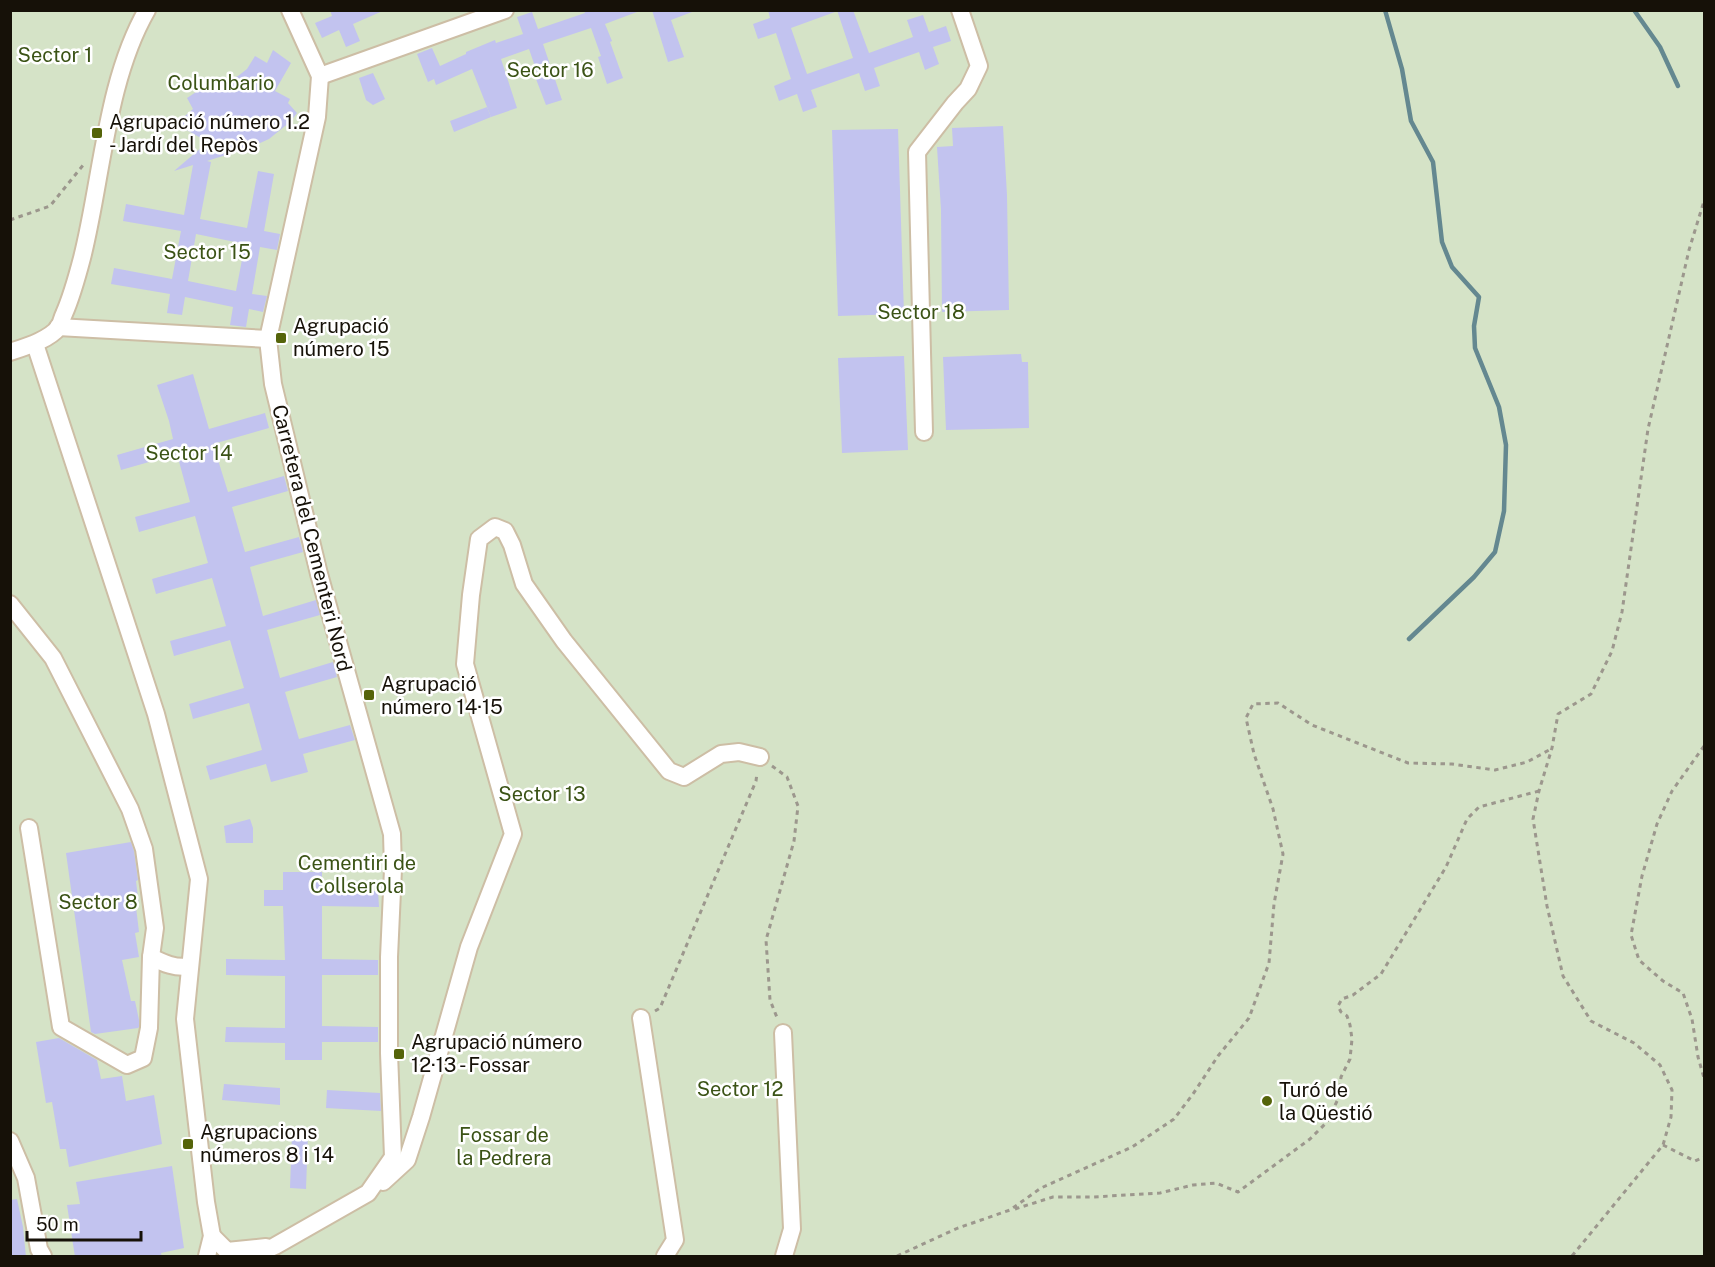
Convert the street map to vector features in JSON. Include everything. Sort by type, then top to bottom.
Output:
[{"type":"street","points":[[10,352],[35,344],[58,327],[77,279],[121,70],[132,40],[147,10]]},
{"type":"street","name":"Carretera del Cementeri Nord","points":[[253,1257],[369,1193],[393,1157],[388,989],[393,868],[392,834],[319,574],[273,384],[268,339],[317,117],[320,76],[290,10]]},
{"type":"street","points":[[320,76],[505,10]]},
{"type":"street","points":[[924,432],[917,152],[968,89],[980,66],[960,10]]},
{"type":"street","points":[[58,327],[268,339]]},
{"type":"street","points":[[35,344],[156,714],[199,879],[185,1019],[212,1236],[207,1257]]},
{"type":"street","points":[[369,1193],[407,1160],[469,946],[513,834],[465,663],[479,539],[495,527],[505,531],[512,545],[524,584],[564,641],[669,771],[684,777],[721,754],[739,753],[760,757]]},
{"type":"street","points":[[10,604],[53,658],[130,809],[144,849],[155,928],[151,957],[149,1028],[143,1058],[127,1065],[61,1027],[29,828]]},
{"type":"street","points":[[151,957],[165,964],[183,968],[190,966]]},
{"type":"street","points":[[641,1018],[675,1240],[665,1257]]},
{"type":"street","points":[[783,1033],[792,1228],[784,1257]]},
{"type":"street","points":[[10,1140],[26,1179],[39,1249],[43,1257]]},
{"type":"street","name":"Carretera del Cementeri Nord","points":[[212,1236],[227,1251],[275,1246]]},
{"type":"path","points":[[10,220],[50,206],[89,159]]},
{"type":"path","points":[[1572,1257],[1663,1145],[1671,1117],[1672,1090],[1660,1065],[1634,1042],[1591,1021],[1563,976],[1547,906],[1533,819],[1552,748],[1558,714],[1591,694],[1612,651],[1624,602],[1648,429],[1689,250],[1704,201]]},
{"type":"path","points":[[1010,1210],[1041,1188],[1132,1147],[1174,1119],[1218,1056],[1249,1018],[1269,963],[1274,904],[1283,854],[1273,809],[1254,754],[1246,718],[1253,704],[1278,703],[1312,725],[1408,763],[1452,764],[1496,770],[1527,762],[1552,748]]},
{"type":"path","points":[[1704,746],[1672,791],[1657,824],[1642,876],[1631,935],[1639,960],[1663,981],[1683,993],[1692,1019],[1704,1078]]},
{"type":"path","points":[[641,1018],[660,1008],[756,781],[760,757],[787,777],[798,806],[794,841],[766,940],[770,1000],[783,1033]]},
{"type":"path","points":[[897,1257],[958,1228],[1053,1197],[1160,1193],[1193,1185],[1215,1184],[1238,1192],[1310,1139],[1327,1122],[1339,1097],[1341,1077],[1350,1059],[1352,1039],[1347,1016],[1338,1006],[1342,999],[1353,995],[1381,974],[1446,867],[1467,819],[1479,807],[1539,791]]},
{"type":"path","points":[[1663,1145],[1695,1161],[1704,1157]]},
{"type":"green space","points":[[10,11],[1704,11],[1704,1256],[11,1256]]},
{"type":"building","points":[[330,10],[385,10],[353,24],[360,41],[346,47],[339,30],[322,38],[315,23],[332,16]]},
{"type":"building","points":[[584,10],[637,10],[637,12],[605,24],[623,78],[607,84],[598,57],[601,56],[591,28],[543,44],[562,100],[546,105],[536,79],[539,78],[529,49],[501,59],[517,108],[491,117],[472,69],[436,85],[434,79],[428,82],[417,54],[432,48],[440,66],[495,40],[496,43],[523,34],[517,17],[532,12],[538,29],[585,13]]},
{"type":"building","points":[[652,10],[691,10],[692,12],[671,20],[684,57],[668,62]]},
{"type":"building","points":[[768,10],[835,10],[835,12],[791,28],[807,74],[853,58],[837,10],[853,10],[869,53],[913,37],[907,20],[923,15],[929,32],[946,26],[951,41],[933,47],[939,64],[925,70],[919,52],[874,68],[880,86],[865,91],[859,73],[811,90],[817,107],[803,112],[797,94],[779,101],[774,86],[791,79],[776,33],[758,39],[753,24],[770,18]]},
{"type":"building","points":[[273,50],[291,63],[275,91],[290,99],[288,103],[297,113],[290,122],[269,139],[207,161],[211,162],[200,219],[247,228],[258,171],[274,174],[264,231],[280,234],[277,250],[260,247],[252,294],[267,296],[263,312],[249,309],[246,327],[230,325],[233,307],[185,297],[182,315],[167,313],[170,294],[111,284],[114,268],[172,279],[181,231],[123,221],[126,204],[184,215],[193,165],[174,171],[208,142],[183,128],[179,121],[193,109],[187,98],[196,92],[238,76],[247,69],[255,56],[267,63]],"holes":[[[196,234],[245,244],[236,291],[188,281]]]},
{"type":"building","points":[[373,73],[385,99],[373,105],[366,100],[359,78]]},
{"type":"building","points":[[487,107],[491,117],[454,132],[450,121]]},
{"type":"building","points":[[1003,126],[1009,310],[942,312],[941,210],[937,147],[953,146],[952,128]]},
{"type":"building","points":[[898,129],[904,314],[838,316],[832,130]]},
{"type":"building","points":[[1021,354],[1022,362],[1028,362],[1029,428],[946,430],[943,357]]},
{"type":"building","points":[[904,356],[908,450],[842,453],[838,358]]},
{"type":"building","points":[[193,374],[209,429],[265,413],[269,428],[213,444],[228,492],[284,476],[288,491],[232,507],[245,552],[299,537],[303,552],[250,567],[263,616],[316,600],[320,615],[267,630],[280,678],[333,662],[337,677],[285,692],[299,739],[350,725],[355,740],[303,754],[308,772],[271,782],[266,764],[210,780],[206,766],[262,750],[249,703],[193,719],[189,704],[244,688],[230,640],[174,656],[170,641],[226,626],[212,578],[156,594],[152,579],[208,563],[195,516],[139,532],[135,517],[190,502],[177,454],[121,470],[117,455],[173,439],[157,385]]},
{"type":"building","points":[[250,819],[253,828],[253,843],[226,843],[224,826]]},
{"type":"building","points":[[131,842],[138,880],[136,881],[139,906],[136,907],[139,932],[135,933],[139,957],[122,960],[131,1001],[135,1001],[139,1027],[95,1034],[91,1032],[66,853]]},
{"type":"building","points":[[283,872],[322,872],[322,891],[378,891],[379,907],[322,906],[322,959],[378,960],[378,975],[322,975],[322,1026],[378,1027],[378,1042],[322,1042],[322,1060],[285,1060],[285,1043],[225,1042],[226,1027],[285,1028],[285,976],[226,975],[226,959],[285,960],[283,906],[264,906],[264,890],[283,890]]},
{"type":"building","points":[[59,1038],[97,1060],[101,1079],[122,1076],[126,1101],[154,1095],[162,1144],[69,1167],[66,1149],[60,1149],[52,1102],[46,1103],[36,1042]]},
{"type":"building","points":[[224,1084],[280,1088],[280,1105],[222,1100]]},
{"type":"building","points":[[327,1090],[380,1093],[381,1111],[326,1108]]},
{"type":"building","points":[[292,1133],[308,1134],[306,1189],[290,1188]]},
{"type":"building","points":[[172,1166],[184,1248],[161,1253],[162,1257],[75,1257],[67,1205],[80,1204],[76,1182]]},
{"type":"building","points":[[17,1199],[26,1257],[10,1257],[10,1200]]},
{"type":"waterway","points":[[1385,10],[1402,69],[1411,121],[1433,162],[1442,242],[1452,267],[1479,297],[1474,326],[1475,348],[1499,407],[1506,445],[1504,511],[1495,552],[1474,577],[1409,639]]},
{"type":"waterway","points":[[1634,10],[1660,47],[1678,86]]},
{"type":"place","name":"Agrupació número 1.2 - Jardí del Repòs","points":[[97,133]]},
{"type":"place","name":"Agrupació número 15","points":[[281,338]]},
{"type":"place","name":"Agrupació número 14·15","points":[[369,695]]},
{"type":"place","name":"Agrupació número 12·13 - Fossar","points":[[399,1054]]},
{"type":"place","name":"Turó de la Qüestió","points":[[1267,1101]]},
{"type":"place","name":"Agrupacions números 8 i 14","points":[[188,1144]]},
{"type":"park label","name":"Sector 1","points":[[55,55]]},
{"type":"park label","name":"Sector 16","points":[[550,70]]},
{"type":"park label","name":"Columbario","points":[[221,83]]},
{"type":"park label","name":"Sector 15","points":[[207,252]]},
{"type":"park label","name":"Sector 18","points":[[921,312]]},
{"type":"park label","name":"Sector 14","points":[[189,453]]},
{"type":"park label","name":"Sector 13","points":[[542,794]]},
{"type":"park label","name":"Cementiri de Collserola","points":[[357,874]]},
{"type":"park label","name":"Sector 8","points":[[98,902]]},
{"type":"park label","name":"Sector 12","points":[[740,1089]]},
{"type":"park label","name":"Fossar de la Pedrera","points":[[504,1146]]}]
